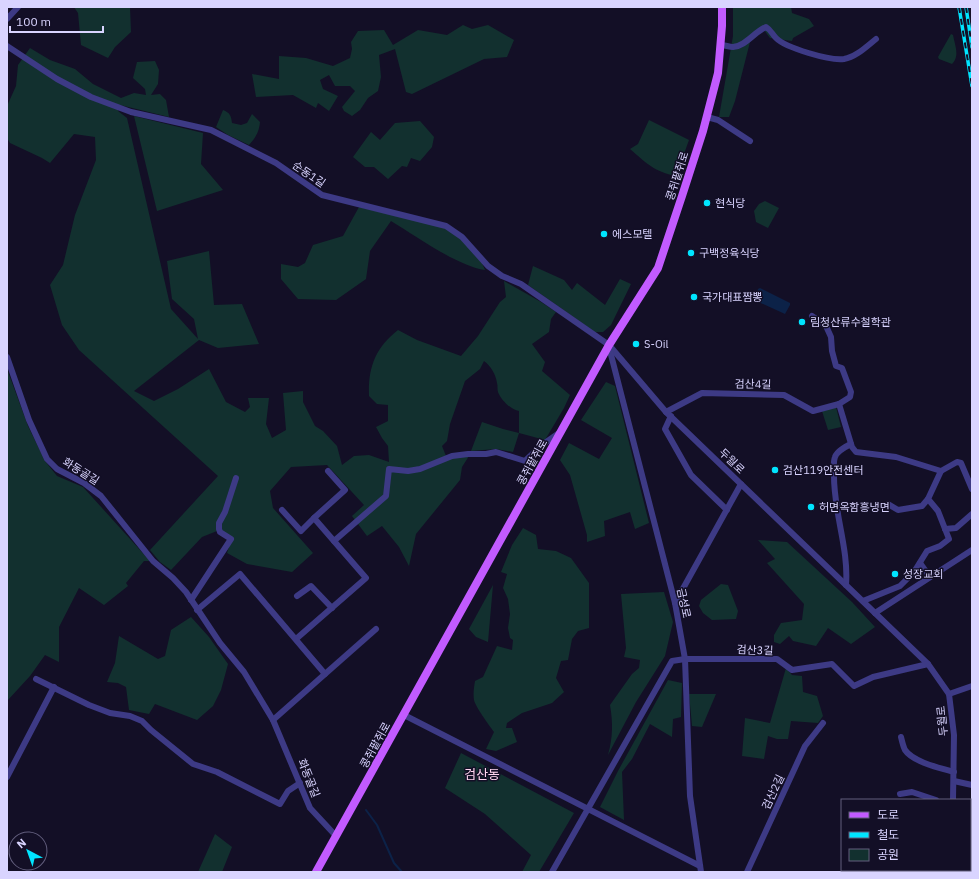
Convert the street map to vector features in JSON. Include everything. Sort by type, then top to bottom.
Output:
[{"type":"main road","name":"콩쥐팥쥐로","points":[[316,872],[609,345],[658,268],[707,117],[718,73],[721,45],[722,7]]},
{"type":"street","points":[[7,19],[18,7]]},
{"type":"street","points":[[721,45],[734,47],[745,42],[766,27],[770,29],[776,38],[801,51],[829,59],[845,59],[858,53],[876,39]]},
{"type":"street","name":"순동1길","points":[[7,46],[57,80],[91,97],[131,112],[211,130],[276,163],[322,195],[446,226],[462,237],[488,266],[502,276],[521,284],[609,345]]},
{"type":"street","points":[[707,117],[718,120],[750,141]]},
{"type":"street","points":[[812,316],[826,326],[831,337],[832,351],[836,366],[842,368],[851,392],[850,397],[839,404],[852,447],[856,452],[896,457],[941,471]]},
{"type":"street","name":"두월로","points":[[609,345],[669,414],[928,664],[949,694],[954,735],[953,799]]},
{"type":"street","name":"금성로","points":[[609,345],[675,603],[685,659],[690,796],[700,869]]},
{"type":"street","name":"화동골길","points":[[7,357],[29,420],[46,459],[57,469],[84,482],[101,496],[153,561],[173,578],[186,592],[220,643],[244,672],[273,720],[310,808],[336,836]]},
{"type":"street","name":"검산4길","points":[[669,414],[702,393],[784,395],[813,411],[839,404]]},
{"type":"street","points":[[669,414],[665,429],[691,475],[727,510]]},
{"type":"street","points":[[334,541],[386,496],[389,469],[408,471],[420,469],[452,456],[496,452],[526,461],[542,445],[561,431]]},
{"type":"street","points":[[846,585],[847,570],[836,507],[834,482],[835,457],[839,451],[851,444]]},
{"type":"street","points":[[888,504],[898,510],[922,506],[928,499],[941,471],[957,462],[961,463],[972,489]]},
{"type":"street","points":[[282,510],[301,531],[345,490],[328,471]]},
{"type":"street","points":[[191,600],[229,542],[230,538],[220,532],[219,523],[225,512],[236,478]]},
{"type":"street","points":[[675,603],[741,484]]},
{"type":"street","points":[[863,601],[900,586],[914,572],[927,551],[940,546],[949,539],[938,511],[928,499]]},
{"type":"street","points":[[945,529],[956,528],[972,514]]},
{"type":"street","points":[[296,639],[366,578],[314,518]]},
{"type":"street","points":[[875,613],[972,550]]},
{"type":"street","points":[[920,563],[930,577]]},
{"type":"street","points":[[197,610],[240,574],[325,674]]},
{"type":"street","points":[[297,596],[311,586],[332,608]]},
{"type":"street","points":[[273,720],[376,629]]},
{"type":"street","points":[[552,872],[672,661],[685,659]]},
{"type":"street","name":"검산3길","points":[[685,659],[776,659],[792,670],[832,664],[854,686],[873,677],[928,664]]},
{"type":"street","points":[[36,679],[89,705],[110,713],[130,716],[142,720],[151,730],[194,764],[217,772],[280,804],[288,791],[300,783]]},
{"type":"street","points":[[949,694],[972,686]]},
{"type":"street","points":[[7,777],[54,687]]},
{"type":"street","points":[[404,715],[588,809],[700,869]]},
{"type":"street","name":"검산2길","points":[[747,872],[805,746],[822,723]]},
{"type":"street","points":[[901,737],[904,749],[909,755],[918,760],[954,772]]},
{"type":"street","points":[[954,781],[972,785]]},
{"type":"street","points":[[900,794],[912,792],[933,799]]},
{"type":"green space","points":[[74,7],[130,7],[131,32],[115,47],[108,58],[81,45],[78,13]]},
{"type":"green space","points":[[733,7],[791,7],[792,13],[809,19],[814,26],[793,38],[792,41],[770,38],[764,30],[750,42],[735,101],[729,117],[719,117],[733,36]]},
{"type":"green space","points":[[463,25],[472,29],[488,25],[514,40],[507,57],[484,59],[412,94],[406,92],[395,49],[379,55],[381,77],[378,91],[368,98],[360,110],[352,116],[344,111],[342,107],[355,91],[350,86],[335,86],[329,75],[320,80],[323,89],[338,96],[329,111],[318,103],[316,108],[293,95],[256,97],[252,74],[279,79],[279,56],[306,58],[333,66],[350,58],[352,49],[351,42],[358,31],[384,30],[393,45],[418,30],[447,35]]},
{"type":"green space","points":[[951,34],[953,35],[956,51],[956,58],[952,64],[939,59],[938,57]]},
{"type":"green space","points":[[30,48],[50,60],[75,69],[93,84],[121,98],[134,93],[146,95],[145,89],[133,78],[137,62],[155,61],[159,70],[158,84],[151,95],[160,94],[166,100],[169,117],[120,105],[118,111],[127,118],[171,309],[198,339],[194,319],[172,299],[167,261],[209,251],[214,305],[242,304],[259,344],[218,348],[199,340],[134,391],[154,401],[178,389],[209,369],[226,402],[245,412],[250,407],[248,398],[269,398],[266,424],[272,438],[286,430],[283,393],[303,391],[303,402],[315,426],[323,431],[337,446],[342,465],[354,456],[369,455],[389,462],[388,446],[376,427],[388,421],[388,405],[377,404],[369,396],[370,376],[374,359],[378,351],[398,330],[417,340],[461,356],[478,336],[500,302],[506,297],[504,281],[556,312],[551,319],[549,332],[532,344],[545,362],[542,371],[570,395],[545,440],[519,433],[519,411],[510,407],[501,398],[494,374],[489,365],[484,361],[480,369],[465,381],[450,424],[447,441],[442,446],[446,456],[469,456],[462,467],[460,480],[416,534],[409,566],[399,547],[382,526],[367,536],[352,516],[364,505],[327,465],[291,467],[270,491],[273,508],[313,553],[292,572],[247,564],[227,553],[232,538],[217,531],[202,537],[171,570],[160,562],[150,550],[218,476],[79,350],[62,325],[50,285],[63,265],[75,215],[96,160],[95,137],[74,134],[50,163],[10,143],[7,138],[7,106],[16,86],[18,65]]},
{"type":"green space","points":[[223,110],[230,115],[232,123],[241,125],[247,123],[252,114],[260,122],[257,134],[249,145],[228,135],[216,127]]},
{"type":"green space","points":[[134,116],[203,133],[201,164],[223,190],[157,211]]},
{"type":"green space","points":[[649,120],[689,140],[676,176],[656,169],[646,163],[630,149],[638,144]]},
{"type":"green space","points":[[420,121],[434,137],[432,147],[420,161],[411,158],[407,167],[402,166],[388,179],[374,167],[365,167],[353,157],[371,132],[380,140],[395,123]]},
{"type":"green space","points":[[765,201],[779,208],[768,228],[756,222],[754,211],[759,204]]},
{"type":"green space","points":[[359,207],[446,228],[461,239],[482,263],[485,270],[462,263],[450,257],[391,221],[370,251],[366,279],[336,300],[298,299],[281,279],[281,264],[298,267],[305,263],[313,245],[343,236]]},
{"type":"green space","points":[[533,266],[564,280],[572,290],[577,283],[605,305],[620,279],[631,284],[611,325],[603,332],[595,332],[528,285]]},
{"type":"green space","points":[[7,369],[28,426],[45,461],[57,476],[83,487],[150,561],[144,561],[126,583],[128,586],[104,605],[79,588],[59,627],[59,662],[45,655],[30,676],[7,701]]},
{"type":"green space","points":[[606,382],[615,386],[649,523],[635,529],[630,512],[604,521],[605,536],[587,542],[587,535],[570,475],[560,460],[569,443],[599,459],[612,438],[581,420]]},
{"type":"green space","points":[[836,407],[841,427],[828,430],[822,411]]},
{"type":"green space","points":[[482,422],[519,433],[513,452],[496,449],[471,451]]},
{"type":"green space","points":[[523,528],[536,535],[538,549],[556,551],[571,558],[589,583],[589,628],[578,631],[572,639],[568,660],[561,661],[556,678],[564,692],[552,703],[522,713],[507,723],[506,728],[512,728],[517,742],[496,751],[486,749],[494,732],[482,716],[475,703],[474,688],[475,681],[483,677],[497,646],[512,650],[513,640],[510,638],[508,628],[510,614],[508,599],[503,588],[507,574],[501,572],[512,545]]},
{"type":"green space","points":[[758,540],[787,542],[852,602],[875,627],[851,644],[828,628],[816,646],[793,641],[789,636],[780,644],[774,642],[774,635],[781,623],[802,620],[804,604],[767,563],[775,559]]},
{"type":"green space","points":[[721,584],[728,585],[738,611],[736,619],[712,620],[703,613],[699,606],[701,600]]},
{"type":"green space","points":[[493,585],[488,642],[476,637],[469,629]]},
{"type":"green space","points":[[664,592],[673,622],[665,656],[636,702],[608,755],[612,730],[610,705],[632,674],[639,668],[640,660],[624,657],[626,648],[621,594]]},
{"type":"green space","points":[[191,617],[209,637],[228,664],[221,690],[213,706],[197,720],[155,704],[149,714],[129,710],[126,687],[118,683],[107,682],[115,663],[119,636],[158,659],[165,656],[171,630]]},
{"type":"green space","points":[[786,668],[792,675],[802,676],[803,692],[817,696],[823,716],[818,723],[791,721],[788,739],[777,739],[768,736],[764,759],[742,756],[745,718],[770,723]]},
{"type":"green space","points":[[668,680],[682,683],[681,717],[673,719],[672,737],[650,724],[632,759],[622,772],[624,820],[600,807]]},
{"type":"green space","points":[[689,694],[716,694],[702,727],[692,726]]},
{"type":"green space","points":[[461,753],[574,813],[539,872],[522,872],[531,855],[485,814],[445,788]]},
{"type":"green space","points":[[215,834],[232,847],[222,872],[198,872]]},
{"type":"water","points":[[760,288],[790,303],[785,314],[754,300],[758,289]]},
{"type":"waterway","points":[[366,810],[377,825],[394,863],[402,872]]},
{"type":"railway","points":[[959,7],[972,86]]},
{"type":"railway","points":[[966,7],[972,47]]},
{"type":"place","name":"현식당","points":[[707,203]]},
{"type":"place","name":"에스모텔","points":[[604,234]]},
{"type":"place","name":"구백정육식당","points":[[691,253]]},
{"type":"place","name":"국가대표짬뽕","points":[[694,297]]},
{"type":"place","name":"림청산류수철학관","points":[[802,322]]},
{"type":"place","name":"S-Oil","points":[[636,344]]},
{"type":"place","name":"검산119안전센터","points":[[775,470]]},
{"type":"place","name":"허면옥함흥냉면","points":[[811,507]]},
{"type":"place","name":"성장교회","points":[[895,574]]},
{"type":"district","name":"검산동","points":[[482,774]]}]
